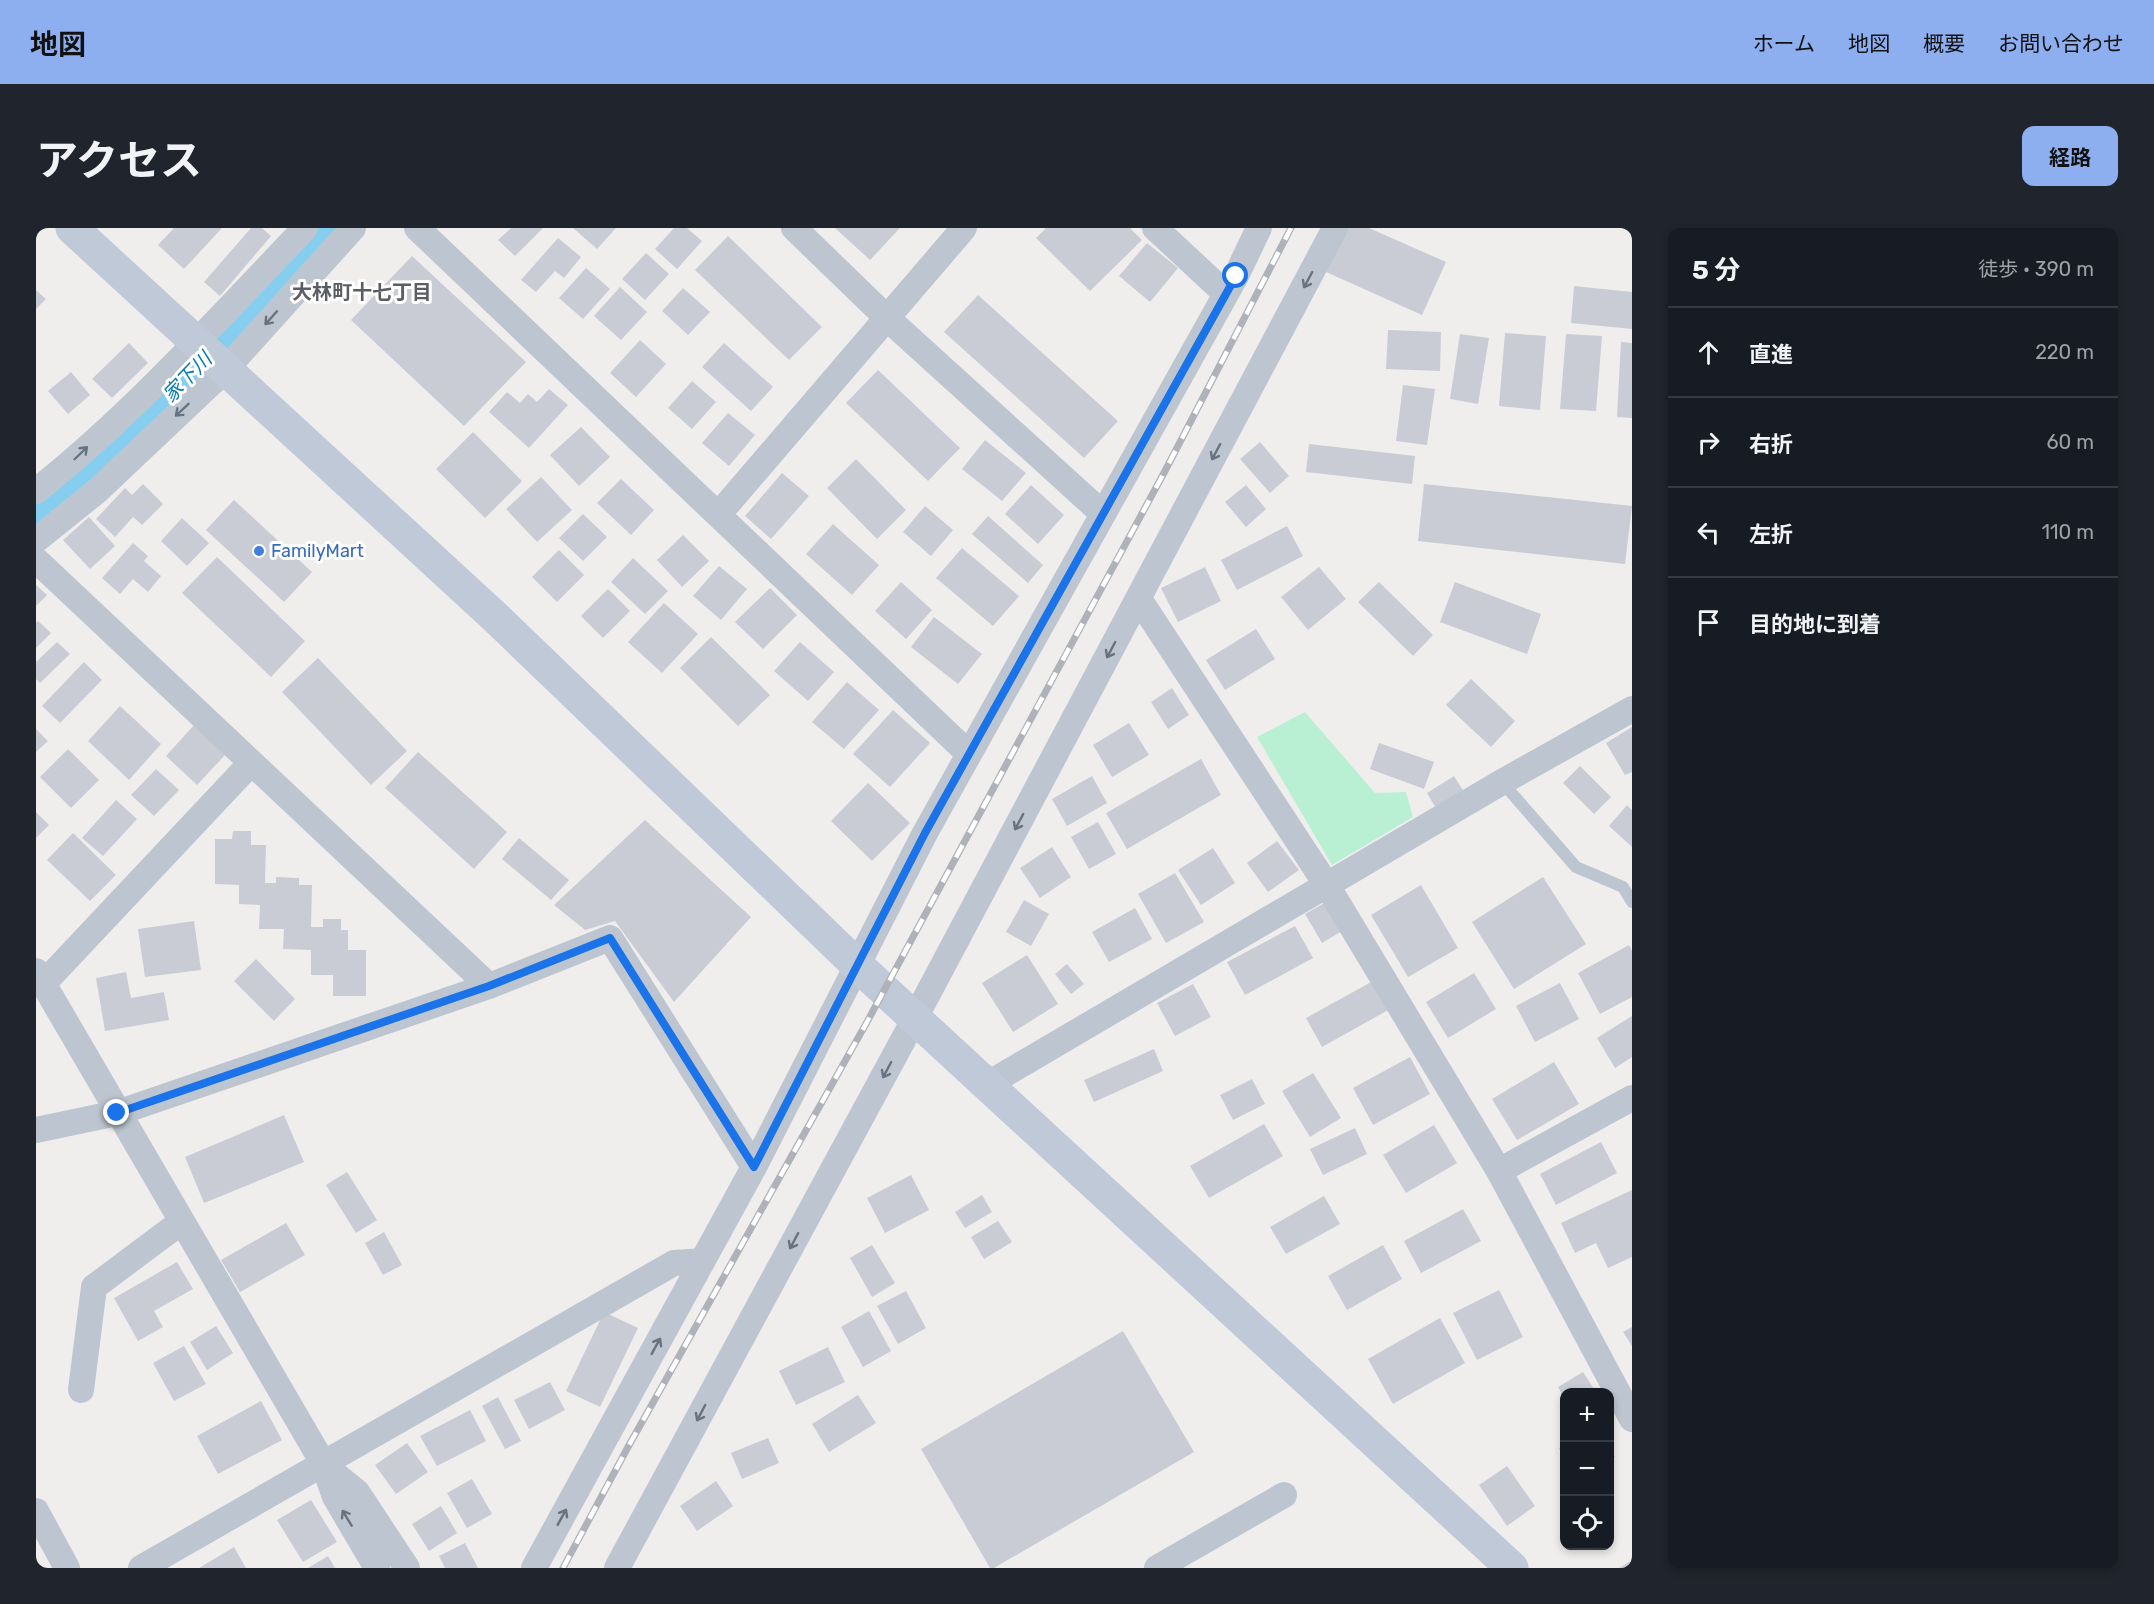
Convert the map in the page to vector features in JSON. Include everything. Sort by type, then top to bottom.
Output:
[{"type":"street","points":[[72,228],[495,617],[857,965],[1512,1568]]},
{"type":"street","points":[[36,491],[68,465],[195,343],[305,228]]},
{"type":"street","points":[[36,540],[96,491],[225,370],[352,228]]},
{"type":"street","points":[[417,228],[969,754]]},
{"type":"street","points":[[794,228],[887,318],[1103,514]]},
{"type":"street","points":[[718,515],[964,228]]},
{"type":"street","points":[[1155,228],[1226,294]]},
{"type":"street","points":[[534,1568],[754,1167],[857,965],[969,754],[1226,294],[1259,228]]},
{"type":"street","points":[[617,1568],[915,1018],[1335,228]]},
{"type":"street","points":[[36,560],[489,986]]},
{"type":"street","points":[[1139,599],[1328,887],[1499,1171],[1632,1419]]},
{"type":"street","points":[[988,1084],[1328,887],[1502,782],[1632,709]]},
{"type":"street","points":[[251,763],[40,978],[322,1464],[335,1497],[377,1568]]},
{"type":"street","points":[[36,1130],[117,1113],[489,986],[610,938],[754,1167]]},
{"type":"street","points":[[1499,1171],[1632,1098]]},
{"type":"street","points":[[81,1390],[94,1287],[181,1222]]},
{"type":"street","points":[[141,1568],[674,1263],[703,1261]]},
{"type":"street","points":[[322,1464],[357,1492],[407,1568]]},
{"type":"street","points":[[1157,1568],[1284,1495]]},
{"type":"street","points":[[36,1511],[67,1568]]},
{"type":"lane","points":[[1502,782],[1576,867],[1623,887],[1632,902]]},
{"type":"green space","points":[[1305,712],[1375,793],[1406,792],[1413,817],[1332,865],[1257,737]]},
{"type":"building","points":[[174,228],[222,228],[184,269],[158,245]]},
{"type":"building","points":[[251,228],[262,228],[271,236],[220,296],[204,282]]},
{"type":"building","points":[[511,228],[543,228],[515,256],[498,240]]},
{"type":"building","points":[[573,228],[616,228],[597,249]]},
{"type":"building","points":[[674,228],[687,228],[702,241],[677,269],[655,249]]},
{"type":"building","points":[[835,228],[900,228],[870,260]]},
{"type":"building","points":[[1046,228],[1130,228],[1142,240],[1090,291],[1036,238]]},
{"type":"building","points":[[1346,228],[1369,228],[1446,262],[1422,315],[1326,272]]},
{"type":"building","points":[[728,236],[822,327],[789,360],[695,270]]},
{"type":"building","points":[[558,238],[581,257],[564,278],[555,271],[536,292],[521,280]]},
{"type":"building","points":[[1147,243],[1178,268],[1150,302],[1119,276]]},
{"type":"building","points":[[646,253],[669,274],[645,300],[622,279]]},
{"type":"building","points":[[412,256],[526,362],[464,426],[351,320]]},
{"type":"building","points":[[586,268],[610,289],[583,319],[559,298]]},
{"type":"building","points":[[1574,286],[1632,292],[1632,329],[1571,323]]},
{"type":"building","points":[[620,287],[647,312],[621,340],[594,316]]},
{"type":"building","points":[[683,288],[710,312],[688,335],[662,311]]},
{"type":"building","points":[[36,290],[46,299],[36,309]]},
{"type":"building","points":[[978,295],[1118,421],[1084,458],[944,332]]},
{"type":"building","points":[[1388,330],[1441,332],[1440,371],[1386,369]]},
{"type":"building","points":[[1505,333],[1546,336],[1540,410],[1499,406]]},
{"type":"building","points":[[1460,334],[1489,338],[1478,404],[1450,399]]},
{"type":"building","points":[[1566,334],[1602,336],[1596,411],[1560,409]]},
{"type":"building","points":[[640,340],[666,364],[636,397],[610,373]]},
{"type":"building","points":[[1621,342],[1632,343],[1632,418],[1617,417]]},
{"type":"building","points":[[129,343],[148,363],[112,398],[92,379]]},
{"type":"building","points":[[724,343],[773,387],[751,411],[702,367]]},
{"type":"building","points":[[878,370],[960,448],[928,481],[846,403]]},
{"type":"building","points":[[71,372],[90,395],[68,414],[48,391]]},
{"type":"building","points":[[692,381],[716,402],[692,429],[668,408]]},
{"type":"building","points":[[1403,385],[1435,389],[1427,445],[1396,441]]},
{"type":"building","points":[[549,389],[568,405],[529,448],[489,412],[507,392],[520,403],[528,394],[537,402]]},
{"type":"building","points":[[728,413],[755,435],[729,466],[702,443]]},
{"type":"building","points":[[581,427],[610,457],[579,486],[550,455]]},
{"type":"building","points":[[473,432],[522,481],[485,518],[436,469]]},
{"type":"building","points":[[985,440],[1026,473],[1002,501],[962,469]]},
{"type":"building","points":[[1260,442],[1289,476],[1270,493],[1240,459]]},
{"type":"building","points":[[1309,444],[1415,456],[1412,484],[1306,472]]},
{"type":"building","points":[[856,459],[906,510],[877,539],[827,488]]},
{"type":"building","points":[[782,473],[809,496],[771,539],[745,516]]},
{"type":"building","points":[[541,477],[572,510],[537,542],[506,509]]},
{"type":"building","points":[[621,479],[654,510],[631,535],[597,503]]},
{"type":"building","points":[[143,484],[163,504],[142,525],[133,517],[115,537],[96,519],[125,488],[132,495]]},
{"type":"building","points":[[1424,484],[1632,506],[1625,564],[1418,541]]},
{"type":"building","points":[[1031,485],[1064,515],[1038,544],[1005,514]]},
{"type":"building","points":[[1246,485],[1266,509],[1246,527],[1225,502]]},
{"type":"building","name":"FamilyMart","points":[[234,500],[312,572],[284,602],[206,530]]},
{"type":"building","points":[[925,506],[953,530],[931,556],[903,532]]},
{"type":"building","points":[[583,514],[607,537],[583,561],[559,538]]},
{"type":"building","points":[[988,516],[1043,565],[1028,583],[972,534]]},
{"type":"building","points":[[89,517],[115,546],[90,569],[63,540]]},
{"type":"building","points":[[182,518],[209,543],[187,566],[161,541]]},
{"type":"building","points":[[833,524],[879,565],[852,595],[806,554]]},
{"type":"building","points":[[1287,526],[1303,556],[1237,590],[1221,560]]},
{"type":"building","points":[[683,535],[709,561],[682,587],[657,560]]},
{"type":"building","points":[[133,543],[148,556],[144,561],[161,576],[148,592],[133,579],[120,594],[102,578]]},
{"type":"building","points":[[962,548],[1019,596],[993,626],[936,578]]},
{"type":"building","points":[[559,550],[584,575],[557,602],[532,577]]},
{"type":"building","points":[[217,557],[305,641],[271,677],[182,593]]},
{"type":"building","points":[[633,558],[668,591],[645,614],[611,582]]},
{"type":"building","points":[[719,566],[747,589],[721,620],[693,596]]},
{"type":"building","points":[[1205,567],[1221,601],[1178,622],[1161,588]]},
{"type":"building","points":[[1319,567],[1346,599],[1308,630],[1281,597]]},
{"type":"building","points":[[901,582],[932,610],[906,639],[875,611]]},
{"type":"building","points":[[1379,582],[1433,635],[1413,656],[1358,602]]},
{"type":"building","points":[[1455,582],[1541,614],[1527,654],[1440,622]]},
{"type":"building","points":[[36,585],[47,595],[36,606]]},
{"type":"building","points":[[770,588],[797,615],[763,649],[735,622]]},
{"type":"building","points":[[608,589],[630,611],[603,638],[581,616]]},
{"type":"building","points":[[664,603],[698,634],[662,673],[628,642]]},
{"type":"building","points":[[934,617],[982,654],[958,684],[911,647]]},
{"type":"building","points":[[38,621],[51,633],[36,648],[36,623]]},
{"type":"building","points":[[1256,629],[1275,659],[1225,690],[1206,660]]},
{"type":"building","points":[[711,637],[770,695],[738,726],[680,668]]},
{"type":"building","points":[[57,642],[70,654],[40,683],[36,679],[36,662]]},
{"type":"building","points":[[800,642],[834,672],[808,701],[774,671]]},
{"type":"building","points":[[318,658],[407,751],[371,785],[282,692]]},
{"type":"building","points":[[84,662],[102,680],[60,723],[42,706]]},
{"type":"building","points":[[1471,679],[1515,721],[1491,747],[1446,705]]},
{"type":"building","points":[[847,682],[879,710],[844,749],[812,722]]},
{"type":"building","points":[[1172,688],[1189,715],[1168,729],[1151,702]]},
{"type":"building","points":[[120,706],[161,744],[129,780],[88,741]]},
{"type":"building","points":[[893,710],[930,743],[890,787],[853,754]]},
{"type":"building","points":[[1129,723],[1149,755],[1112,777],[1093,745]]},
{"type":"building","points":[[194,725],[226,754],[197,785],[166,756]]},
{"type":"building","points":[[1632,727],[1632,772],[1625,775],[1606,743]]},
{"type":"building","points":[[36,729],[48,741],[36,752]]},
{"type":"building","points":[[1379,743],[1434,762],[1424,789],[1370,769]]},
{"type":"building","points":[[68,749],[99,780],[71,808],[40,777]]},
{"type":"building","points":[[418,752],[507,832],[474,869],[385,788]]},
{"type":"building","points":[[1201,759],[1221,795],[1127,849],[1106,813]]},
{"type":"building","points":[[1580,766],[1611,797],[1594,814],[1563,783]]},
{"type":"building","points":[[156,769],[179,790],[154,816],[131,795]]},
{"type":"building","points":[[1092,776],[1107,803],[1067,826],[1052,799]]},
{"type":"building","points":[[1454,776],[1464,792],[1437,810],[1427,793]]},
{"type":"building","points":[[868,783],[910,823],[872,861],[831,821]]},
{"type":"building","points":[[116,800],[137,819],[103,856],[82,838]]},
{"type":"building","points":[[1627,805],[1632,810],[1632,847],[1609,826]]},
{"type":"building","points":[[36,812],[49,825],[36,838]]},
{"type":"building","points":[[645,820],[751,917],[674,1002],[615,921],[585,930],[554,905]]},
{"type":"building","points":[[1098,822],[1116,854],[1089,869],[1071,837]]},
{"type":"building","points":[[233,831],[251,831],[251,845],[266,845],[265,883],[276,883],[276,877],[299,878],[299,885],[312,885],[311,927],[323,927],[323,919],[341,919],[341,930],[348,930],[348,950],[366,950],[366,996],[333,996],[333,975],[311,975],[311,950],[283,949],[284,929],[259,929],[260,905],[239,904],[239,885],[215,884],[215,839],[232,839]]},
{"type":"building","points":[[73,833],[116,875],[90,901],[47,860]]},
{"type":"building","points":[[519,838],[569,880],[551,900],[502,859]]},
{"type":"building","points":[[1277,841],[1299,870],[1268,892],[1247,863]]},
{"type":"building","points":[[1052,847],[1071,877],[1040,898],[1020,868]]},
{"type":"building","points":[[1213,848],[1235,883],[1201,905],[1178,870]]},
{"type":"building","points":[[1175,873],[1204,922],[1166,943],[1138,894]]},
{"type":"building","points":[[1543,877],[1586,944],[1514,989],[1472,922]]},
{"type":"building","points":[[1421,885],[1458,948],[1408,977],[1371,915]]},
{"type":"building","points":[[1024,900],[1049,914],[1031,946],[1006,932]]},
{"type":"building","points":[[1326,902],[1342,931],[1322,943],[1305,914]]},
{"type":"building","points":[[1135,908],[1152,939],[1109,962],[1092,932]]},
{"type":"building","points":[[194,921],[201,970],[145,977],[138,929]]},
{"type":"building","points":[[1295,926],[1313,958],[1245,995],[1227,962]]},
{"type":"building","points":[[1629,945],[1632,951],[1632,997],[1600,1014],[1578,973]]},
{"type":"building","points":[[1027,955],[1058,1004],[1013,1032],[982,983]]},
{"type":"building","points":[[256,959],[295,999],[274,1021],[234,981]]},
{"type":"building","points":[[1067,964],[1084,984],[1071,994],[1055,974]]},
{"type":"building","points":[[126,972],[131,998],[164,992],[169,1020],[105,1031],[96,978]]},
{"type":"building","points":[[1474,973],[1496,1009],[1448,1038],[1426,1002]]},
{"type":"building","points":[[1373,981],[1390,1009],[1322,1047],[1306,1018]]},
{"type":"building","points":[[1560,983],[1579,1019],[1535,1042],[1516,1006]]},
{"type":"building","points":[[1193,984],[1211,1017],[1175,1036],[1157,1003]]},
{"type":"building","points":[[1632,1016],[1632,1057],[1615,1068],[1597,1038]]},
{"type":"building","points":[[1154,1049],[1163,1071],[1094,1102],[1084,1080]]},
{"type":"building","points":[[1410,1057],[1430,1094],[1373,1125],[1353,1088]]},
{"type":"building","points":[[1554,1062],[1579,1104],[1517,1140],[1492,1099]]},
{"type":"building","points":[[1313,1073],[1341,1118],[1310,1137],[1282,1091]]},
{"type":"building","points":[[1252,1079],[1265,1104],[1233,1120],[1220,1095]]},
{"type":"building","points":[[284,1115],[304,1162],[204,1203],[185,1157]]},
{"type":"building","points":[[1264,1124],[1283,1156],[1209,1198],[1190,1166]]},
{"type":"building","points":[[1434,1125],[1457,1163],[1406,1193],[1383,1155]]},
{"type":"building","points":[[1355,1128],[1367,1154],[1323,1175],[1310,1149]]},
{"type":"building","points":[[1601,1142],[1617,1173],[1556,1205],[1540,1174]]},
{"type":"building","points":[[347,1172],[377,1220],[356,1233],[326,1185]]},
{"type":"building","points":[[911,1175],[929,1210],[885,1233],[867,1198]]},
{"type":"building","points":[[1632,1190],[1632,1257],[1608,1268],[1596,1243],[1575,1253],[1561,1223]]},
{"type":"building","points":[[982,1195],[992,1212],[965,1228],[955,1212]]},
{"type":"building","points":[[1324,1196],[1340,1224],[1286,1254],[1270,1227]]},
{"type":"building","points":[[1463,1209],[1481,1241],[1421,1273],[1404,1241]]},
{"type":"building","points":[[998,1221],[1012,1242],[984,1259],[971,1237]]},
{"type":"building","points":[[286,1223],[305,1255],[240,1292],[221,1260]]},
{"type":"building","points":[[384,1232],[402,1265],[383,1275],[365,1243]]},
{"type":"building","points":[[872,1245],[895,1283],[872,1297],[850,1258]]},
{"type":"building","points":[[1383,1245],[1402,1279],[1347,1310],[1328,1276]]},
{"type":"building","points":[[177,1262],[193,1289],[154,1311],[163,1327],[138,1341],[114,1298]]},
{"type":"building","points":[[1499,1290],[1523,1337],[1477,1360],[1453,1313]]},
{"type":"building","points":[[906,1291],[926,1328],[898,1344],[877,1306]]},
{"type":"building","points":[[869,1311],[891,1351],[863,1367],[841,1327]]},
{"type":"building","points":[[604,1312],[638,1328],[600,1407],[566,1391]]},
{"type":"building","points":[[1440,1318],[1465,1363],[1393,1404],[1368,1359]]},
{"type":"building","points":[[216,1326],[233,1353],[207,1370],[190,1342]]},
{"type":"building","points":[[1632,1327],[1632,1346],[1623,1332]]},
{"type":"building","points":[[1123,1331],[1194,1452],[994,1568],[990,1568],[921,1449]]},
{"type":"building","points":[[184,1346],[206,1384],[174,1401],[153,1363]]},
{"type":"building","points":[[828,1347],[845,1382],[796,1405],[779,1371]]},
{"type":"building","points":[[1583,1372],[1593,1388],[1560,1388],[1560,1391],[1558,1387]]},
{"type":"building","points":[[550,1382],[565,1410],[529,1429],[514,1400]]},
{"type":"building","points":[[858,1395],[876,1423],[829,1452],[812,1424]]},
{"type":"building","points":[[498,1397],[521,1441],[505,1449],[482,1406]]},
{"type":"building","points":[[261,1401],[282,1440],[218,1474],[197,1436]]},
{"type":"building","points":[[470,1410],[486,1441],[437,1466],[420,1436]]},
{"type":"building","points":[[768,1438],[779,1463],[742,1479],[731,1453]]},
{"type":"building","points":[[407,1443],[428,1472],[396,1494],[375,1465]]},
{"type":"building","points":[[1507,1466],[1535,1506],[1507,1526],[1479,1485]]},
{"type":"building","points":[[472,1479],[492,1514],[467,1528],[447,1493]]},
{"type":"building","points":[[716,1481],[733,1506],[697,1531],[680,1506]]},
{"type":"building","points":[[311,1500],[337,1542],[303,1562],[277,1520]]},
{"type":"building","points":[[441,1506],[457,1533],[429,1551],[412,1524]]},
{"type":"building","points":[[465,1543],[478,1568],[445,1568],[439,1556]]},
{"type":"building","points":[[234,1547],[246,1568],[199,1568]]},
{"type":"building","points":[[328,1556],[335,1568],[308,1568]]},
{"type":"building","points":[[1632,1560],[1632,1568],[1619,1568]]},
{"type":"waterway","name":"家下川","points":[[36,517],[98,467],[329,228]]},
{"type":"railway","points":[[563,1568],[628,1447],[867,1022],[1165,471],[1291,228]]},
{"type":"place","name":"FamilyMart","points":[[259,551]]},
{"type":"district","name":"大林町十七丁目","points":[[362,292]]},
{"type":"route","points":[[117,1113],[489,986],[610,938],[754,1167],[925,833],[1236,276]]}]
